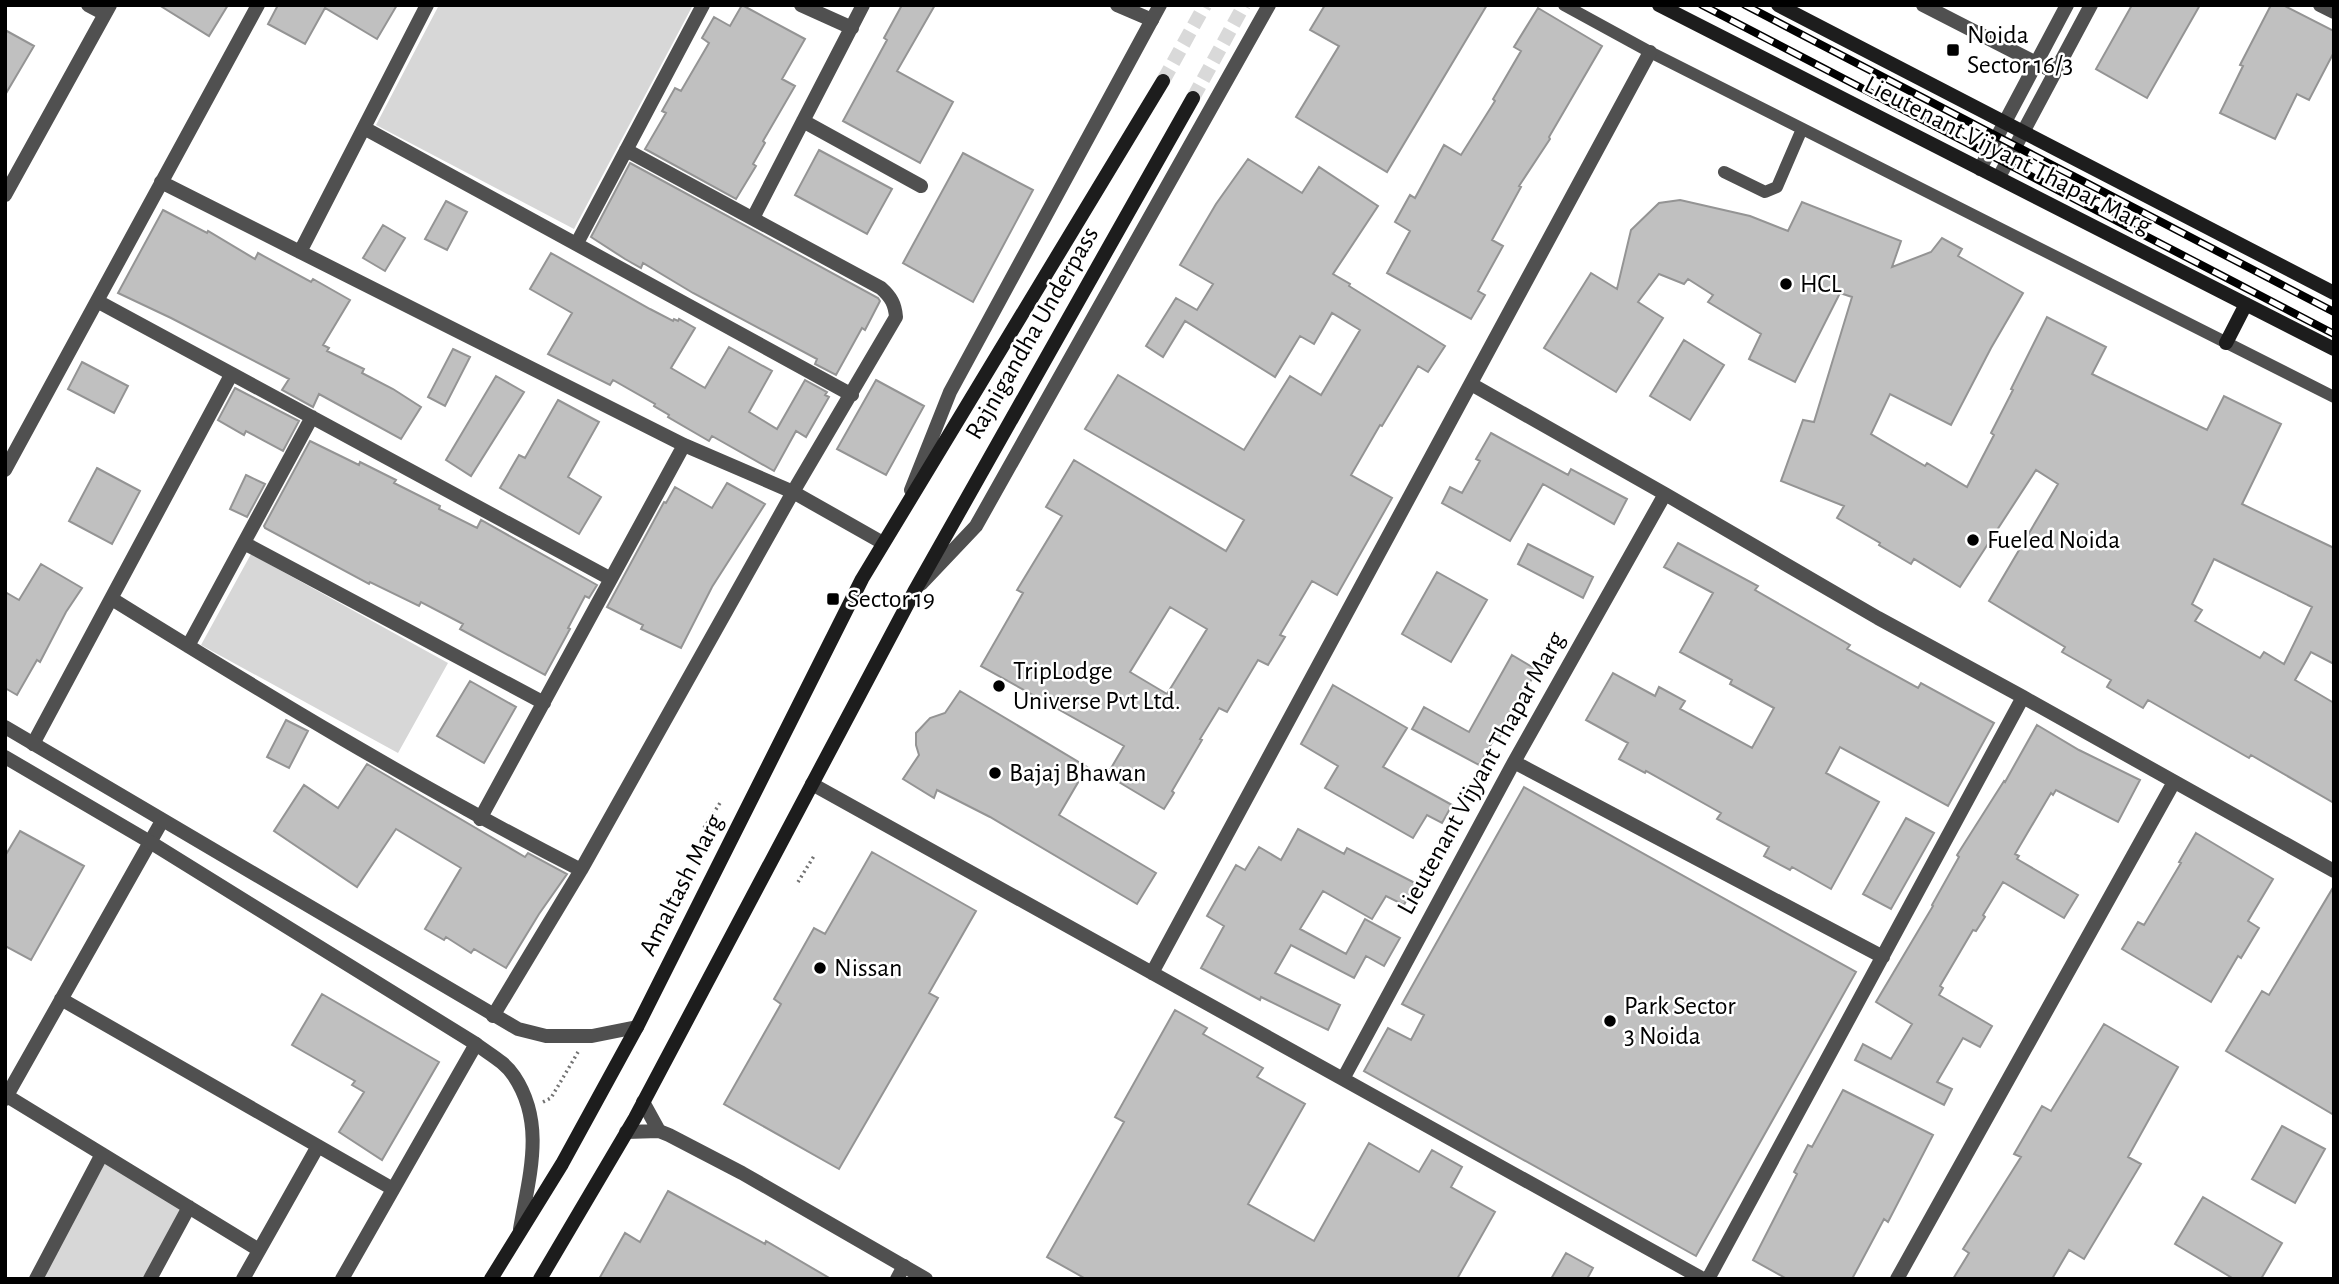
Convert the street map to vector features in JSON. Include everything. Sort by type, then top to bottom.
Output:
[{"type":"main road","name":"Lieutenant Vijyant Thapar Marg","points":[[1659,5],[2334,349]]},
{"type":"main road","name":"Lieutenant Vijyant Thapar Marg","points":[[1778,5],[2334,293]]},
{"type":"main road","name":"Rajnigandha Underpass","points":[[904,508],[1163,81]]},
{"type":"main road","name":"Rajnigandha Underpass","points":[[914,592],[1193,98]]},
{"type":"main road","points":[[2227,343],[2246,304]]},
{"type":"main road","name":"Amaltash Marg","points":[[491,1279],[562,1164],[637,1027],[862,579],[904,508]]},
{"type":"main road","points":[[540,1279],[643,1102],[914,592]]},
{"type":"street","points":[[5,195],[107,10],[88,5]]},
{"type":"street","points":[[5,470],[258,5]]},
{"type":"street","points":[[300,252],[427,5]]},
{"type":"street","points":[[577,243],[703,5]]},
{"type":"street","points":[[800,5],[852,28]]},
{"type":"street","points":[[753,218],[863,5]]},
{"type":"street","points":[[1117,5],[1152,20]]},
{"type":"street","points":[[904,508],[950,393],[1160,5]]},
{"type":"street","points":[[914,592],[976,526],[1269,5]]},
{"type":"street","points":[[1923,5],[2054,72]]},
{"type":"street","points":[[1980,169],[2067,5]]},
{"type":"street","points":[[1999,177],[2091,5]]},
{"type":"street","points":[[1152,973],[1650,52]]},
{"type":"street","points":[[803,121],[921,186]]},
{"type":"street","points":[[364,128],[852,395]]},
{"type":"street","points":[[493,1016],[581,870],[793,492],[896,317],[895,305],[890,295],[881,288],[626,150]]},
{"type":"street","points":[[161,183],[684,445],[793,492],[883,543]]},
{"type":"street","points":[[97,301],[231,376],[611,579]]},
{"type":"street","points":[[33,744],[231,376]]},
{"type":"street","points":[[1471,384],[1878,618],[2334,871]]},
{"type":"street","points":[[188,646],[312,417]]},
{"type":"street","points":[[480,819],[684,445]]},
{"type":"street","name":"Lieutenant Vijyant Thapar Marg","points":[[1343,1079],[1514,762],[1665,494]]},
{"type":"street","points":[[244,543],[544,703]]},
{"type":"street","points":[[112,599],[480,819],[581,870]]},
{"type":"street","points":[[1708,1279],[2023,697]]},
{"type":"street","points":[[5,727],[518,1029],[547,1037],[592,1036],[637,1027]]},
{"type":"street","points":[[5,757],[150,842],[501,1062],[513,1075],[529,1109],[534,1140],[520,1229]]},
{"type":"street","points":[[1514,762],[1883,957]]},
{"type":"street","points":[[1897,1279],[2174,782]]},
{"type":"street","points":[[812,784],[1703,1279]]},
{"type":"street","points":[[162,821],[8,1090],[102,1154],[259,1250]]},
{"type":"street","points":[[61,999],[393,1189]]},
{"type":"street","points":[[342,1279],[476,1044]]},
{"type":"street","points":[[643,1102],[659,1131]]},
{"type":"street","points":[[626,1132],[659,1131],[742,1174],[900,1273],[926,1279]]},
{"type":"street","points":[[243,1279],[318,1146]]},
{"type":"street","points":[[36,1279],[102,1154]]},
{"type":"street","points":[[149,1279],[189,1207]]},
{"type":"lane","points":[[1564,5],[1650,52],[2334,397]]},
{"type":"lane","points":[[1724,172],[1765,192],[1777,187],[1802,129]]},
{"type":"path","points":[[705,828],[720,803]]},
{"type":"path","points":[[798,882],[814,856]]},
{"type":"path","points":[[529,1109],[551,1098],[579,1052],[574,1036]]},
{"type":"shaded area","points":[[439,5],[693,5],[574,229],[376,125]]},
{"type":"shaded area","points":[[251,554],[448,663],[398,753],[201,645]]},
{"type":"shaded area","points":[[102,1154],[189,1207],[150,1279],[36,1279]]},
{"type":"building","points":[[159,5],[228,5],[209,36]]},
{"type":"building","points":[[278,5],[397,5],[377,39],[325,8],[305,44],[268,24]]},
{"type":"building","points":[[742,5],[805,39],[782,79],[795,86],[763,141],[765,143],[753,164],[756,166],[736,199],[645,149],[666,113],[662,111],[675,88],[681,91],[709,43],[702,38],[714,17],[730,26]]},
{"type":"building","points":[[902,5],[935,5],[897,71],[953,102],[920,163],[843,121],[887,40],[884,38]]},
{"type":"building","points":[[1325,5],[1487,5],[1387,172],[1296,117],[1339,46],[1310,30]]},
{"type":"building","points":[[2132,5],[2200,5],[2147,98],[2096,69]]},
{"type":"building","points":[[2271,5],[2283,5],[2334,31],[2334,52],[2309,100],[2297,94],[2275,139],[2220,113],[2243,66],[2240,65]]},
{"type":"building","points":[[1538,8],[1602,46],[1550,139],[1519,186],[1521,187],[1492,240],[1503,246],[1478,291],[1485,295],[1471,319],[1387,273],[1410,231],[1395,222],[1410,195],[1415,198],[1444,145],[1461,155],[1495,101],[1493,99],[1521,51],[1514,47]]},
{"type":"building","points":[[5,30],[34,46],[5,95]]},
{"type":"building","points":[[819,150],[892,189],[867,234],[795,195]]},
{"type":"building","points":[[963,153],[1033,190],[973,302],[903,263]]},
{"type":"building","points":[[1248,159],[1302,193],[1319,167],[1378,206],[1333,274],[1445,346],[1428,372],[1418,366],[1351,475],[1392,498],[1337,595],[1312,581],[1280,635],[1285,637],[1268,665],[1258,660],[1227,712],[1219,708],[1164,809],[1107,775],[1124,746],[981,666],[1023,593],[1017,590],[1062,516],[1046,507],[1074,460],[1226,551],[1244,520],[1085,429],[1118,375],[1244,450],[1290,376],[1321,395],[1360,330],[1332,313],[1314,344],[1300,336],[1275,377],[1185,321],[1163,357],[1146,346],[1176,298],[1197,310],[1213,284],[1180,265],[1216,204]],"holes":[[[1170,607],[1207,629],[1167,694],[1130,672]]]},
{"type":"building","points":[[630,163],[878,298],[880,301],[865,330],[862,328],[836,375],[815,364],[817,359],[693,293],[643,263],[641,268],[591,237]]},
{"type":"building","points":[[1680,200],[1750,216],[1788,231],[1802,202],[1901,241],[1892,267],[1931,252],[1942,238],[1962,249],[1958,256],[2023,293],[1951,425],[1890,394],[1871,434],[1967,487],[1994,435],[1991,433],[2047,317],[2106,347],[2092,374],[2207,430],[2224,396],[2281,424],[2242,504],[2334,548],[2334,664],[2311,652],[2295,680],[2334,703],[2334,803],[2148,700],[2143,708],[2107,687],[2111,680],[2062,652],[2065,647],[1989,601],[2058,484],[2036,470],[1960,587],[1914,559],[1911,564],[1837,518],[1844,506],[1781,481],[1803,420],[1814,422],[1852,297],[1840,293],[1795,382],[1749,359],[1761,334],[1708,302],[1713,295],[1688,279],[1684,284],[1659,274],[1638,302],[1663,318],[1616,392],[1544,348],[1591,273],[1617,289],[1631,230],[1659,203]],"holes":[[[2214,559],[2312,607],[2284,664],[2264,652],[2260,658],[2195,621],[2202,610],[2192,604]]]},
{"type":"building","points":[[446,201],[467,212],[447,250],[425,239]]},
{"type":"building","points":[[163,210],[207,233],[208,231],[255,259],[258,253],[350,300],[323,345],[329,348],[327,351],[364,369],[362,373],[421,407],[401,439],[319,394],[313,407],[282,390],[289,379],[118,293]]},
{"type":"building","points":[[383,225],[405,238],[385,271],[363,258]]},
{"type":"building","points":[[551,253],[673,321],[679,319],[695,328],[671,368],[705,388],[729,347],[772,371],[749,412],[777,429],[805,380],[827,392],[825,395],[829,397],[806,437],[796,431],[774,471],[712,436],[709,441],[668,417],[669,415],[654,406],[655,404],[613,380],[610,385],[548,354],[572,313],[530,289]]},
{"type":"building","points":[[1684,340],[1724,365],[1690,420],[1650,396]]},
{"type":"building","points":[[453,349],[470,357],[445,406],[428,397]]},
{"type":"building","points":[[82,362],[128,386],[114,413],[68,389]]},
{"type":"building","points":[[496,376],[524,392],[471,476],[446,460]]},
{"type":"building","points":[[876,380],[924,406],[886,475],[837,449]]},
{"type":"building","points":[[235,388],[299,421],[283,451],[246,431],[244,435],[218,420]]},
{"type":"building","points":[[558,400],[599,422],[568,477],[601,497],[579,534],[500,488],[519,455],[525,458]]},
{"type":"building","points":[[1491,433],[1568,475],[1571,469],[1627,499],[1614,524],[1543,484],[1510,541],[1442,503],[1450,487],[1462,493],[1480,461],[1476,459]]},
{"type":"building","points":[[310,441],[396,480],[394,483],[477,528],[481,520],[597,585],[589,598],[585,596],[545,675],[460,629],[463,624],[421,602],[419,606],[370,582],[369,584],[265,528]]},
{"type":"building","points":[[97,468],[140,491],[112,544],[69,521]]},
{"type":"building","points":[[246,475],[265,484],[247,517],[230,509]]},
{"type":"building","points":[[727,483],[765,504],[712,587],[681,648],[641,629],[643,625],[607,607],[664,502],[666,503],[675,487],[712,508]]},
{"type":"building","points":[[1678,543],[1758,586],[1755,590],[1850,645],[1847,649],[1918,688],[1921,683],[1994,723],[1948,806],[1840,747],[1826,773],[1879,802],[1831,889],[1792,867],[1790,870],[1764,856],[1769,847],[1717,819],[1721,813],[1619,759],[1628,743],[1586,720],[1613,673],[1655,696],[1659,687],[1685,701],[1680,709],[1752,748],[1774,708],[1730,684],[1732,680],[1680,652],[1713,593],[1664,567]]},
{"type":"building","points":[[1528,544],[1593,577],[1583,598],[1518,564]]},
{"type":"building","points":[[41,564],[82,588],[40,662],[37,660],[17,695],[5,688],[5,592],[19,600]]},
{"type":"building","points":[[1437,572],[1487,600],[1451,662],[1402,634]]},
{"type":"building","points":[[1512,655],[1537,670],[1498,741],[1494,739],[1479,765],[1412,729],[1424,707],[1469,732]]},
{"type":"building","points":[[470,681],[516,707],[484,763],[437,736]]},
{"type":"building","points":[[1333,685],[1407,728],[1383,767],[1452,805],[1442,823],[1427,815],[1413,838],[1325,788],[1338,766],[1301,744]]},
{"type":"building","name":"Bajaj Bhawan","points":[[960,691],[1087,767],[1059,815],[1156,873],[1137,904],[990,817],[937,790],[934,798],[903,779],[919,755],[916,733],[930,718],[945,713]]},
{"type":"building","points":[[286,720],[308,731],[289,768],[267,757]]},
{"type":"building","points":[[2037,725],[2079,750],[2140,780],[2118,822],[2056,790],[2053,795],[2051,793],[2015,854],[2019,856],[2017,859],[2078,895],[2064,918],[2003,882],[1983,915],[1985,917],[1976,931],[1973,930],[1940,986],[1943,988],[1939,995],[1992,1026],[1980,1047],[1963,1038],[1937,1082],[1952,1089],[1944,1105],[1855,1060],[1863,1044],[1891,1059],[1912,1024],[1876,1002],[1933,906],[1959,857],[1957,855],[2005,782]]},
{"type":"building","points":[[367,764],[525,857],[528,853],[567,874],[506,968],[474,949],[471,953],[446,937],[444,940],[425,929],[461,868],[396,829],[357,887],[274,831],[304,785],[338,808]]},
{"type":"building","name":"Park Sector 3 Noida","points":[[1524,787],[1856,972],[1696,1256],[1364,1071],[1388,1028],[1411,1040],[1424,1015],[1402,1004]]},
{"type":"building","points":[[1906,818],[1934,833],[1891,909],[1863,894]]},
{"type":"building","points":[[1298,829],[1344,854],[1347,848],[1415,883],[1404,905],[1386,896],[1372,919],[1323,891],[1300,929],[1346,954],[1365,919],[1400,938],[1384,966],[1366,956],[1354,978],[1291,945],[1275,973],[1340,1005],[1328,1030],[1261,997],[1260,1000],[1201,968],[1224,926],[1207,916],[1236,865],[1245,870],[1259,847],[1281,860]]},
{"type":"building","points":[[20,831],[84,866],[31,960],[5,946],[5,856]]},
{"type":"building","points":[[2196,833],[2273,879],[2248,921],[2259,928],[2241,958],[2238,956],[2211,1002],[2122,949],[2138,922],[2144,925]]},
{"type":"building","points":[[872,852],[976,911],[929,993],[938,998],[839,1169],[724,1104],[781,1004],[774,999],[814,928],[825,934]]},
{"type":"building","points":[[2334,886],[2334,1115],[2226,1051],[2262,991],[2269,995]]},
{"type":"building","points":[[322,994],[439,1062],[382,1160],[339,1132],[364,1092],[352,1085],[355,1081],[292,1045]]},
{"type":"building","points":[[1175,1010],[1207,1028],[1203,1034],[1263,1068],[1257,1077],[1305,1104],[1248,1204],[1314,1241],[1369,1143],[1419,1172],[1432,1150],[1462,1167],[1451,1187],[1495,1212],[1457,1279],[1086,1279],[1047,1257],[1124,1122],[1115,1117]]},
{"type":"building","points":[[2104,1024],[2178,1067],[2128,1157],[2141,1164],[2084,1259],[2069,1250],[2052,1279],[1953,1279],[1969,1253],[1963,1249],[2021,1157],[2014,1154],[2042,1106],[2051,1111]]},
{"type":"building","points":[[1843,1090],[1933,1135],[1888,1222],[1884,1219],[1852,1279],[1787,1279],[1753,1260],[1797,1174],[1794,1172],[1808,1145],[1812,1147]]},
{"type":"building","points":[[2282,1126],[2325,1149],[2295,1203],[2252,1179]]},
{"type":"building","points":[[668,1191],[765,1244],[766,1241],[831,1279],[599,1279],[625,1233],[640,1242]]},
{"type":"building","points":[[2203,1197],[2282,1243],[2261,1279],[2234,1279],[2175,1244]]},
{"type":"building","points":[[1566,1253],[1593,1268],[1587,1279],[1551,1279]]},
{"type":"tunnel","points":[[1163,81],[1205,5]]},
{"type":"tunnel","points":[[1193,98],[1244,5]]},
{"type":"railway","points":[[1702,5],[2334,334]]},
{"type":"railway","points":[[1745,5],[2334,312]]},
{"type":"place","name":"Noida Sector 16/3","points":[[1953,50]]},
{"type":"place","name":"HCL","points":[[1786,284]]},
{"type":"place","name":"Fueled Noida","points":[[1973,540]]},
{"type":"place","name":"Sector 19","points":[[833,599]]},
{"type":"place","name":"TripLodge Universe Pvt Ltd.","points":[[999,686]]},
{"type":"place","name":"Bajaj Bhawan","points":[[995,773]]},
{"type":"place","name":"Nissan","points":[[820,968]]},
{"type":"place","name":"Park Sector 3 Noida","points":[[1610,1021]]}]
